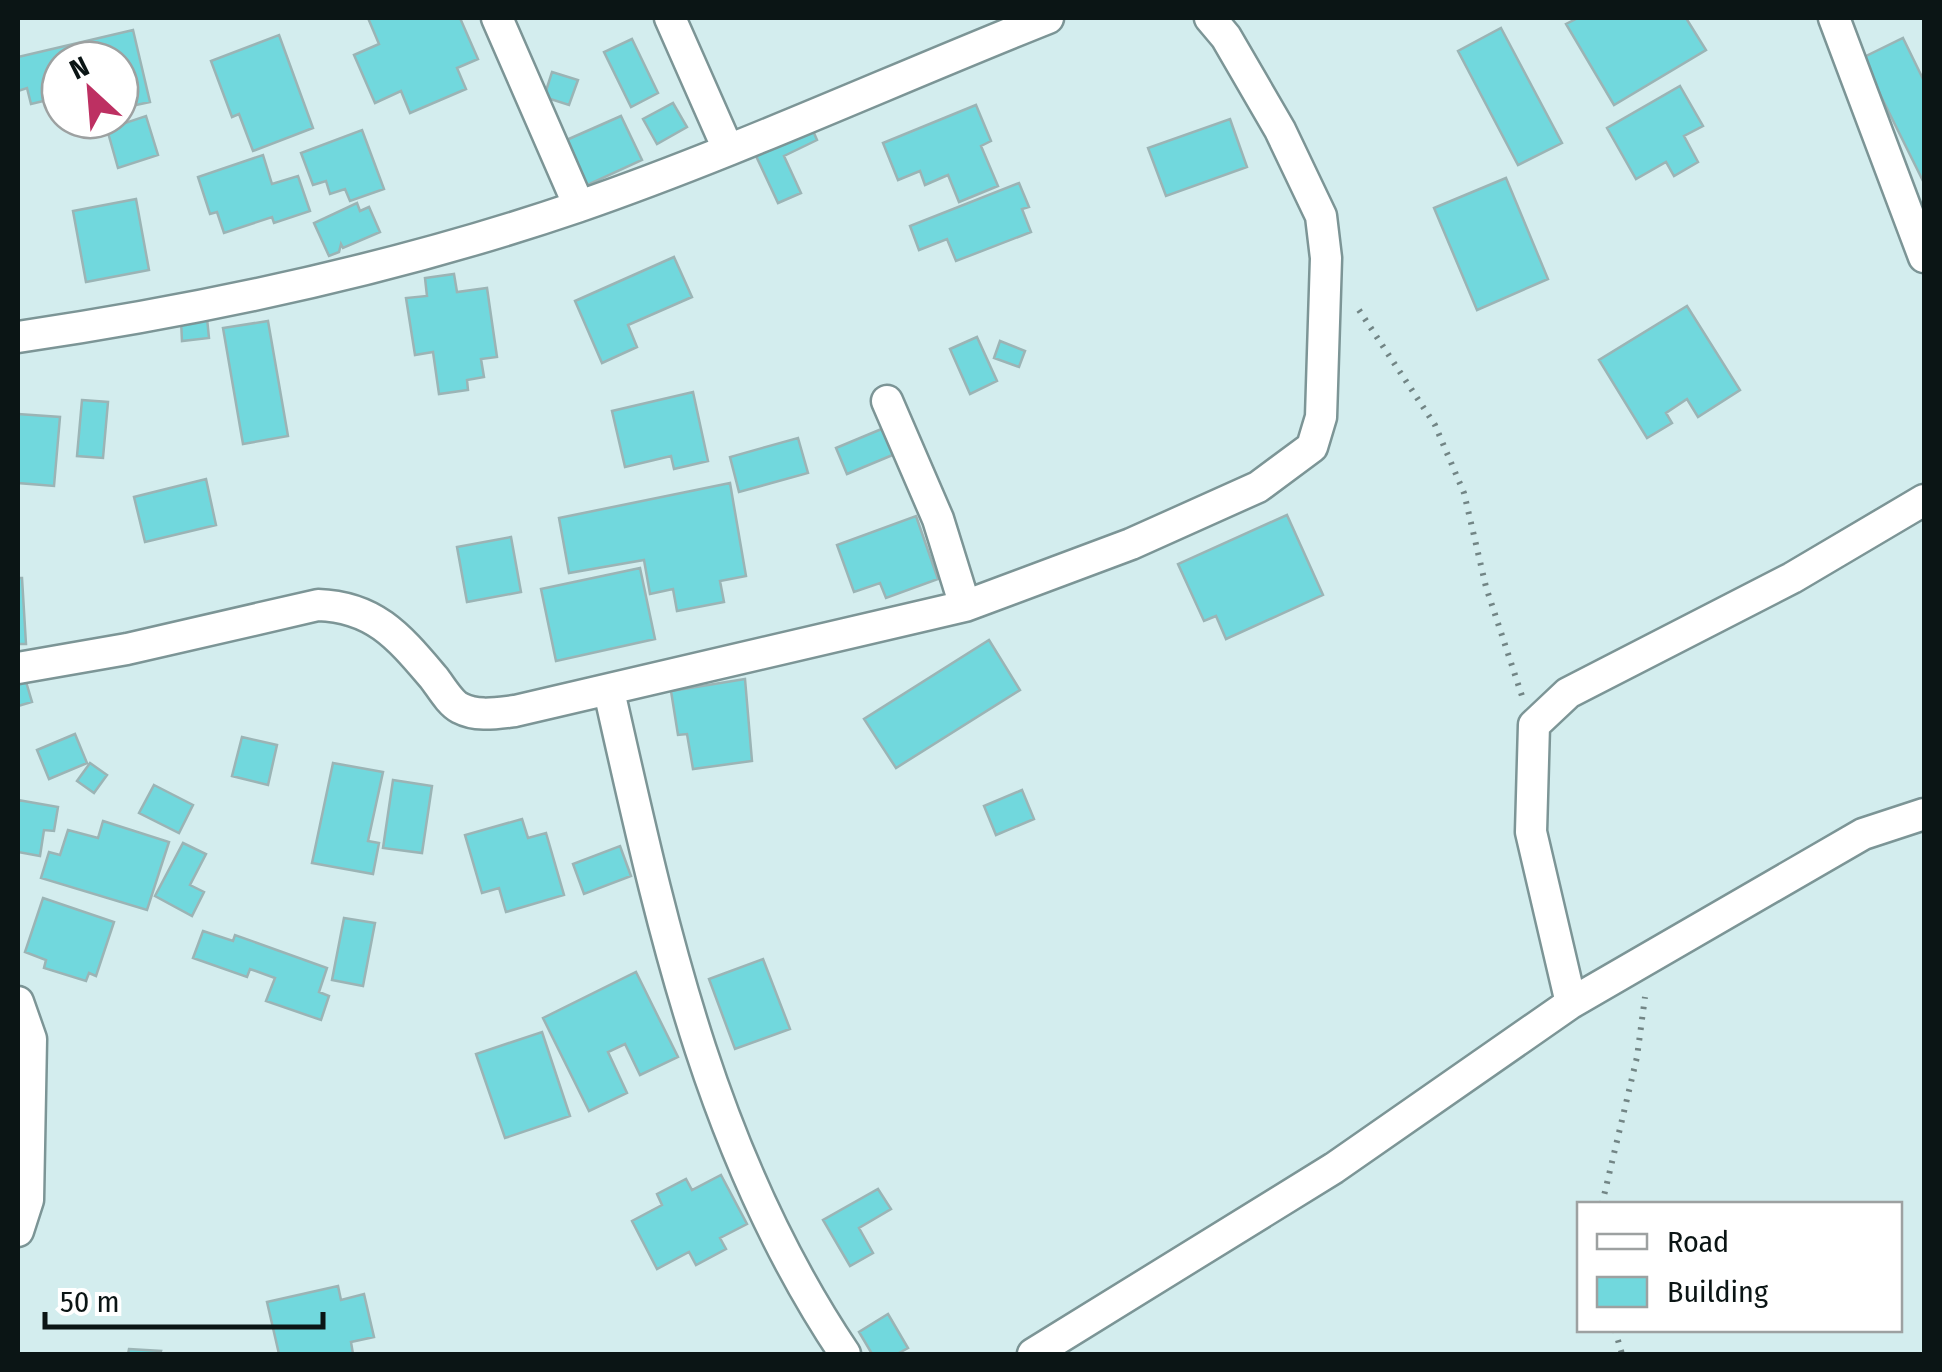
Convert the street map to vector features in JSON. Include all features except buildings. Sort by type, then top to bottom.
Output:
[{"type":"street","points":[[497,18],[579,206]]},
{"type":"street","points":[[670,18],[727,147]]},
{"type":"street","points":[[18,337],[245,298],[409,260],[579,206],[1048,18]]},
{"type":"street","points":[[18,668],[127,649],[318,605],[334,606],[371,616],[408,648],[458,707],[482,714],[515,711],[965,606],[1131,544],[1258,487],[1312,447],[1321,418],[1326,258],[1321,216],[1280,130],[1210,18]]},
{"type":"street","points":[[1834,18],[1924,258]]},
{"type":"street","points":[[887,401],[938,520],[965,606]]},
{"type":"street","points":[[1571,1003],[1530,832],[1534,725],[1568,693],[1792,578],[1924,500]]},
{"type":"street","points":[[610,690],[672,955],[718,1109],[798,1284],[845,1354]]},
{"type":"street","points":[[1033,1354],[1334,1168],[1571,1003],[1864,834],[1924,814]]},
{"type":"street","points":[[18,1002],[31,1039],[28,1200],[18,1231]]},
{"type":"path","points":[[1355,304],[1435,426],[1464,493],[1486,587],[1534,725]]},
{"type":"path","points":[[1602,1202],[1637,1057],[1646,961]]}]
